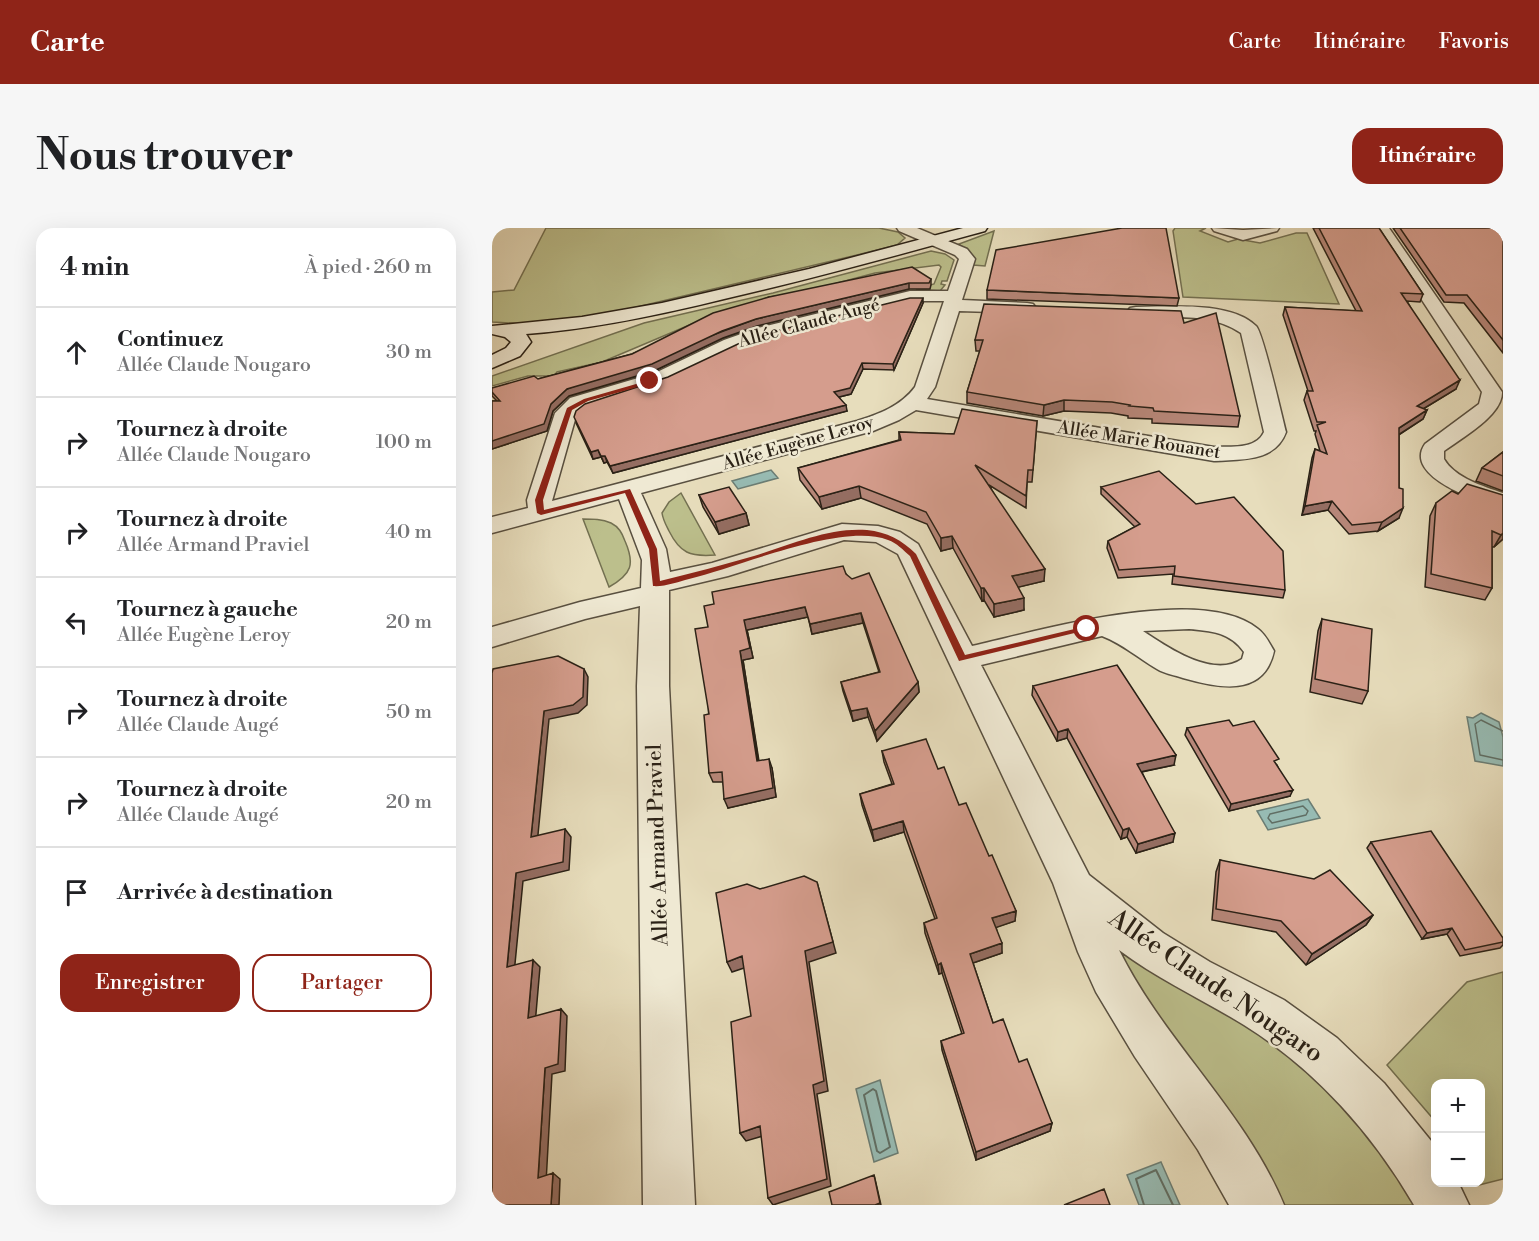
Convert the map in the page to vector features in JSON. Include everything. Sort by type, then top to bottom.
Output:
[{"type":"street","points":[[904,228],[961,252],[968,259],[925,387],[913,404]]},
{"type":"street","points":[[492,362],[513,352],[574,332],[636,315],[783,281],[980,228]]},
{"type":"street","points":[[1219,228],[1243,235],[1272,228]]},
{"type":"street","points":[[1376,229],[1490,387],[1493,396],[1490,404],[1482,412],[1433,449],[1431,455],[1435,465],[1453,480],[1503,501]]},
{"type":"street","name":"Allée Claude Augé","points":[[541,513],[539,500],[566,413],[578,403],[662,377],[731,344],[781,327],[910,296],[954,301]]},
{"type":"street","points":[[954,301],[1046,309]]},
{"type":"street","name":"Allée Marie Rouanet","points":[[913,404],[1214,454],[1252,452],[1271,442],[1275,432],[1250,330],[1235,321],[1210,315],[1116,311]]},
{"type":"street","points":[[496,330],[560,327],[636,315]]},
{"type":"street","points":[[496,330],[514,333],[521,339],[520,345],[513,352]]},
{"type":"street","name":"Allée Eugène Leroy","points":[[492,525],[628,491],[865,426],[900,412],[913,404]]},
{"type":"street","name":"Allée Armand Praviel","points":[[628,491],[653,549],[655,589],[653,686],[669,1205]]},
{"type":"street","name":"Allée Claude Nougaro","points":[[492,637],[830,535],[855,532],[878,534],[901,543],[913,555],[1073,883],[1099,952],[1112,978],[1151,1041],[1215,1133],[1258,1205]]},
{"type":"street","points":[[962,659],[1104,626]]},
{"type":"street","name":"Allée Claude Nougaro","points":[[1073,883],[1128,932],[1194,975],[1268,1014],[1335,1067],[1366,1098],[1393,1130],[1425,1173],[1443,1205]]},
{"type":"green space","points":[[546,228],[879,228],[898,232],[905,238],[897,245],[620,311],[530,324],[492,322],[492,292],[514,290]]},
{"type":"green space","points":[[1175,228],[1206,228],[1200,231],[1228,242],[1238,239],[1260,243],[1296,233],[1307,233],[1339,304],[1183,297],[1173,231]]},
{"type":"green space","points":[[994,231],[985,266],[973,265],[973,256],[959,244]]},
{"type":"green space","points":[[931,251],[945,254],[954,260],[947,281],[942,281],[941,284],[945,285],[940,291],[916,289],[934,284],[941,267],[939,265],[875,273],[706,318],[602,362],[557,372],[554,376],[528,376],[492,386],[492,376],[644,323],[773,293]]},
{"type":"green space","points":[[681,493],[715,555],[687,552],[677,544],[669,531],[662,513],[669,502]]},
{"type":"green space","points":[[583,519],[601,520],[614,525],[621,533],[628,549],[630,562],[627,573],[609,587]]},
{"type":"green space","points":[[1110,935],[1282,1047],[1360,1122],[1422,1205],[1275,1205],[1155,1022]]},
{"type":"green space","points":[[1503,972],[1503,1179],[1485,1184],[1485,1079],[1431,1079],[1431,1116],[1387,1065],[1467,982]]},
{"type":"water","points":[[771,470],[778,478],[738,489],[732,481]]},
{"type":"water","points":[[1481,713],[1499,722],[1503,737],[1503,766],[1475,761],[1467,717],[1473,718]]},
{"type":"water","points":[[1308,799],[1320,818],[1268,830],[1257,811]]},
{"type":"water","points":[[880,1080],[898,1153],[874,1162],[856,1089]]},
{"type":"water","points":[[1161,1162],[1180,1205],[1139,1205],[1127,1175]]},
{"type":"building","points":[[1122,228],[1166,228],[1179,298],[987,290],[996,250]]},
{"type":"building","points":[[1319,228],[1379,228],[1423,294],[1401,293],[1460,380],[1417,406],[1427,410],[1399,428],[1399,488],[1403,489],[1403,508],[1382,522],[1352,525],[1332,501],[1305,506],[1315,449],[1327,454],[1317,425],[1326,422],[1317,422],[1307,391],[1313,391],[1285,307],[1362,311]]},
{"type":"building","points":[[1400,228],[1503,228],[1503,340],[1467,295],[1446,295]]},
{"type":"building","points":[[912,267],[931,279],[929,283],[909,283],[756,319],[722,331],[652,364],[567,389],[551,404],[544,424],[492,441],[492,401],[500,401],[492,392],[492,388],[534,376],[538,379],[632,354],[713,313],[769,297]]},
{"type":"building","points":[[910,298],[923,298],[893,364],[862,363],[850,388],[834,392],[846,405],[610,466],[605,456],[601,456],[598,450],[591,452],[574,417],[576,411],[585,404],[668,377],[738,344],[772,332]]},
{"type":"building","points":[[984,304],[1181,311],[1184,323],[1216,313],[1240,416],[1154,411],[1153,408],[1112,402],[1064,400],[1044,405],[967,392],[983,340],[975,340]]},
{"type":"building","points":[[962,409],[1037,421],[1033,470],[1028,470],[1026,496],[975,465],[1045,569],[1012,576],[1024,598],[994,604],[984,588],[981,588],[952,536],[941,538],[926,512],[859,486],[819,497],[798,468],[901,440],[899,432],[954,434]]},
{"type":"building","points":[[1503,452],[1503,476],[1482,468]]},
{"type":"building","points":[[1159,471],[1196,504],[1234,497],[1283,551],[1285,590],[1174,576],[1175,566],[1119,570],[1108,541],[1140,524],[1101,487]]},
{"type":"building","points":[[1467,484],[1503,495],[1503,533],[1501,535],[1492,531],[1492,588],[1431,574],[1436,503],[1452,491],[1458,494]]},
{"type":"building","points":[[729,487],[746,513],[715,522],[699,495]]},
{"type":"building","points":[[843,566],[846,574],[852,579],[869,573],[918,682],[875,731],[867,708],[851,711],[841,682],[880,672],[861,613],[810,624],[805,607],[744,620],[750,648],[740,651],[757,761],[769,759],[773,788],[724,799],[722,772],[709,773],[704,715],[709,714],[695,629],[708,627],[704,606],[714,604],[712,592]]},
{"type":"building","points":[[1322,619],[1372,629],[1368,691],[1315,679]]},
{"type":"building","points":[[558,656],[584,669],[583,697],[573,705],[544,711],[531,837],[565,829],[563,862],[516,873],[507,967],[533,960],[528,1018],[561,1009],[558,1064],[545,1068],[538,1178],[553,1173],[551,1205],[492,1205],[492,673],[493,669]]},
{"type":"building","points":[[1117,665],[1176,755],[1137,764],[1175,833],[1138,844],[1129,828],[1123,830],[1068,729],[1058,732],[1033,686]]},
{"type":"building","points":[[1229,720],[1233,726],[1254,721],[1279,759],[1274,761],[1293,790],[1231,804],[1187,728]]},
{"type":"building","points":[[926,739],[938,769],[944,767],[959,805],[966,803],[1016,911],[992,918],[1002,943],[970,954],[993,1023],[1003,1019],[1019,1062],[1027,1059],[1052,1123],[976,1152],[941,1041],[964,1033],[941,963],[938,965],[924,923],[937,918],[903,821],[872,830],[860,794],[894,784],[882,751]]},
{"type":"building","points":[[1431,831],[1503,938],[1503,942],[1465,950],[1452,928],[1427,933],[1371,842]]},
{"type":"building","points":[[1220,860],[1314,879],[1330,870],[1373,915],[1312,954],[1281,921],[1216,909]]},
{"type":"building","points":[[804,876],[817,882],[833,942],[805,951],[824,1081],[813,1085],[827,1179],[768,1198],[760,1126],[740,1133],[731,1022],[751,1016],[742,956],[727,962],[716,893],[747,884],[760,889]]},
{"type":"building","points":[[874,1175],[880,1203],[832,1205],[829,1192]]},
{"type":"building","points":[[1104,1189],[1110,1205],[1064,1205]]},
{"type":"route","points":[[650,381],[586,400],[569,409],[539,500],[541,513],[628,491],[653,549],[656,560],[656,584],[718,570],[842,532],[867,532],[901,543],[913,555],[962,659],[1087,629]]}]
